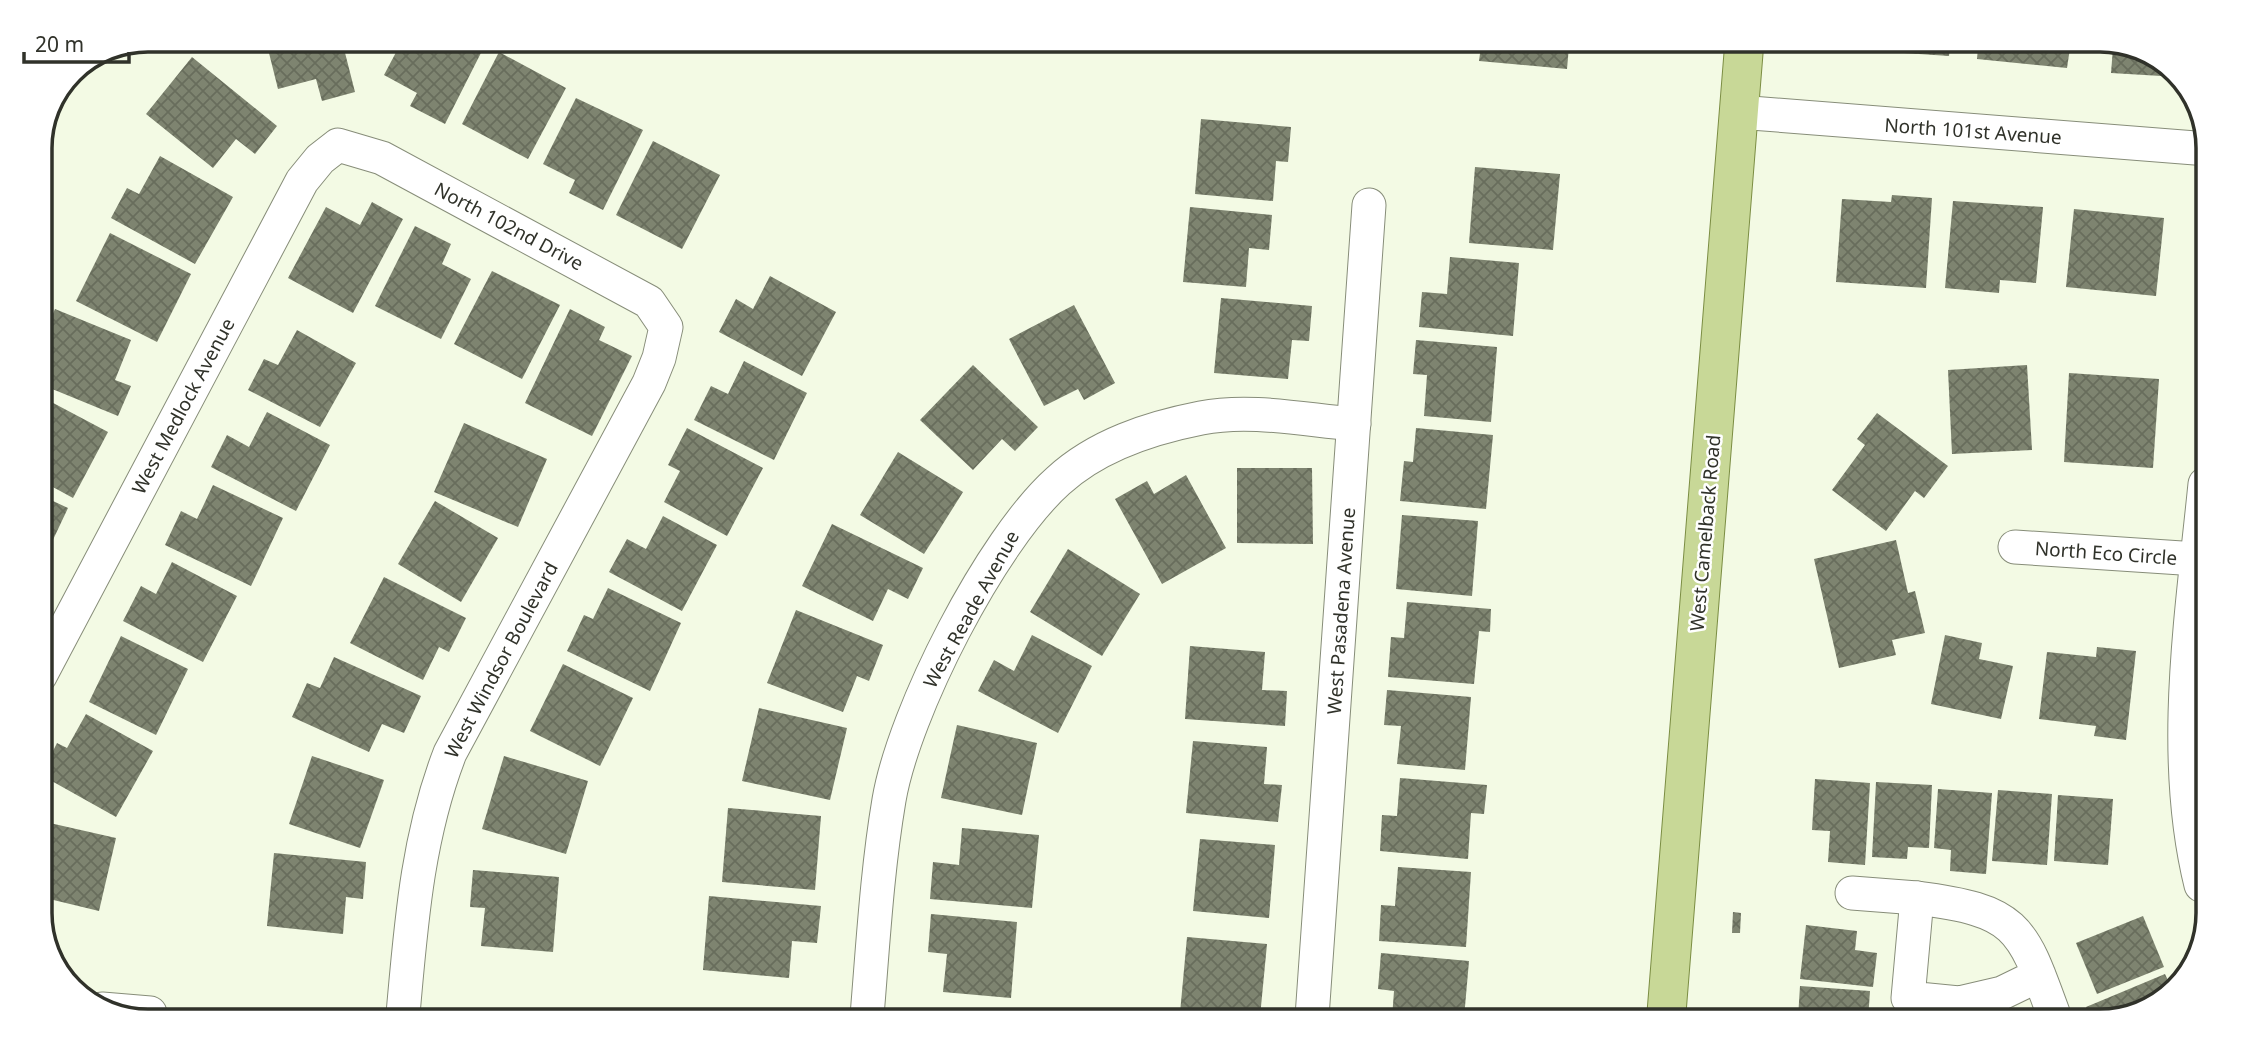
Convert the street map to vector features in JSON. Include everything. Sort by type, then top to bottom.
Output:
[{"type":"main road","name":"West Camelback Road","points":[[1667,1008],[1744,52]]},
{"type":"street","name":"North 101st Avenue","points":[[1738,112],[2196,148]]},
{"type":"street","name":"North 102nd Drive","points":[[338,145],[382,158],[649,302],[666,327]]},
{"type":"street","name":"West Medlock Avenue","points":[[53,651],[302,181],[320,159],[338,145]]},
{"type":"street","name":"West Pasadena Avenue","points":[[1313,1008],[1368,205]]},
{"type":"street","name":"West Windsor Boulevard","points":[[403,1008],[418,862],[438,783],[450,753],[649,383],[659,358],[666,327]]},
{"type":"street","name":"West Reade Avenue","points":[[868,1008],[878,880],[889,799],[899,756],[912,720],[965,613],[1026,512],[1059,479],[1099,451],[1136,435],[1174,424],[1204,417],[1264,416],[1354,425]]},
{"type":"street","name":"North Eco Circle","points":[[2015,547],[2196,559]]},
{"type":"street","points":[[2196,573],[2186,709],[2186,761],[2190,822],[2196,856]]},
{"type":"street","points":[[1852,893],[1969,904],[1998,916],[2020,935],[2051,1008]]},
{"type":"street","points":[[1917,898],[1908,998],[1959,1003],[2002,993],[2039,975]]},
{"type":"building","points":[[269,52],[345,52],[355,92],[322,101],[316,79],[278,89]]},
{"type":"building","points":[[396,52],[481,52],[445,124],[410,106],[417,93],[384,75]]},
{"type":"building","points":[[499,52],[566,88],[528,159],[462,124]]},
{"type":"building","points":[[1480,52],[1568,52],[1567,69],[1479,61]]},
{"type":"building","points":[[1889,52],[1950,52],[1949,56]]},
{"type":"building","points":[[1978,52],[2069,52],[2067,68],[1977,59]]},
{"type":"building","points":[[2113,53],[2149,65],[2163,76],[2111,73]]},
{"type":"building","points":[[192,57],[277,126],[255,154],[236,139],[213,168],[146,114]]},
{"type":"building","points":[[576,98],[643,130],[603,210],[569,193],[575,180],[543,164]]},
{"type":"building","points":[[1201,119],[1291,127],[1288,162],[1276,161],[1273,201],[1195,194]]},
{"type":"building","points":[[653,141],[720,175],[682,249],[616,215]]},
{"type":"building","points":[[160,156],[233,197],[195,264],[111,218],[127,188],[139,194]]},
{"type":"building","points":[[1475,167],[1560,174],[1553,250],[1469,243]]},
{"type":"building","points":[[1892,195],[1932,198],[1926,288],[1836,282],[1842,199],[1891,202]]},
{"type":"building","points":[[1953,201],[2043,207],[2036,283],[2000,280],[1999,293],[1945,288]]},
{"type":"building","points":[[372,202],[403,219],[353,313],[288,278],[326,207],[360,225]]},
{"type":"building","points":[[1190,207],[1272,215],[1269,250],[1249,248],[1246,287],[1183,282]]},
{"type":"building","points":[[2074,209],[2164,218],[2156,296],[2066,287]]},
{"type":"building","points":[[415,226],[451,244],[442,264],[471,279],[441,339],[375,306]]},
{"type":"building","points":[[110,233],[191,274],[157,342],[76,301]]},
{"type":"building","points":[[1450,257],[1519,263],[1513,336],[1419,327],[1422,292],[1447,294]]},
{"type":"building","points":[[492,271],[560,305],[522,379],[454,344]]},
{"type":"building","points":[[770,276],[836,312],[802,376],[719,332],[736,299],[753,309]]},
{"type":"building","points":[[1221,298],[1312,306],[1309,341],[1292,340],[1288,379],[1214,373]]},
{"type":"building","points":[[1074,305],[1115,383],[1084,400],[1078,389],[1044,406],[1009,339]]},
{"type":"building","points":[[55,309],[131,340],[115,380],[131,386],[118,416],[53,389]]},
{"type":"building","points":[[570,309],[605,327],[599,340],[632,356],[592,436],[525,403]]},
{"type":"building","points":[[297,330],[356,363],[320,427],[248,390],[264,359],[278,365]]},
{"type":"building","points":[[1416,340],[1497,347],[1491,422],[1424,416],[1427,375],[1413,374]]},
{"type":"building","points":[[744,361],[807,393],[774,460],[694,420],[711,386],[728,394]]},
{"type":"building","points":[[973,365],[1038,427],[1015,451],[1002,439],[973,470],[920,420]]},
{"type":"building","points":[[2027,365],[2032,450],[1952,454],[1948,370]]},
{"type":"building","points":[[2069,373],[2159,379],[2153,468],[2064,462]]},
{"type":"building","points":[[53,403],[108,432],[73,498],[53,487]]},
{"type":"building","points":[[267,412],[330,445],[296,511],[211,467],[227,435],[249,447]]},
{"type":"building","points":[[1877,413],[1948,466],[1924,498],[1915,491],[1886,531],[1832,490],[1865,445],[1857,439]]},
{"type":"building","points":[[464,423],[547,459],[518,527],[434,492]]},
{"type":"building","points":[[687,428],[763,468],[727,536],[664,502],[680,471],[668,465]]},
{"type":"building","points":[[1416,428],[1493,435],[1486,509],[1400,501],[1404,461],[1413,462]]},
{"type":"building","points":[[898,452],[963,492],[924,554],[860,515]]},
{"type":"building","points":[[1237,468],[1312,468],[1313,544],[1237,543]]},
{"type":"building","points":[[1186,475],[1226,548],[1162,584],[1115,499],[1147,481],[1154,494]]},
{"type":"building","points":[[213,485],[283,518],[251,586],[165,545],[181,511],[197,519]]},
{"type":"building","points":[[53,501],[68,508],[53,540]]},
{"type":"building","points":[[435,501],[498,538],[461,602],[398,564]]},
{"type":"building","points":[[1402,515],[1478,521],[1472,596],[1396,589]]},
{"type":"building","points":[[663,516],[717,545],[682,611],[609,572],[627,539],[646,549]]},
{"type":"building","points":[[832,524],[923,568],[908,599],[888,589],[873,621],[802,586]]},
{"type":"building","points":[[1896,540],[1908,593],[1915,591],[1925,633],[1892,640],[1896,655],[1839,668],[1814,559]]},
{"type":"building","points":[[1068,549],[1140,594],[1102,656],[1030,612]]},
{"type":"building","points":[[172,562],[237,596],[203,662],[123,621],[141,586],[156,594]]},
{"type":"building","points":[[384,577],[466,618],[449,652],[439,647],[423,680],[350,643]]},
{"type":"building","points":[[608,588],[681,623],[650,691],[567,651],[584,615],[593,619]]},
{"type":"building","points":[[1407,602],[1491,609],[1490,632],[1479,631],[1474,684],[1388,677],[1391,637],[1404,638]]},
{"type":"building","points":[[796,610],[883,645],[869,681],[857,676],[843,712],[767,683]]},
{"type":"building","points":[[1032,635],[1092,666],[1058,733],[978,691],[994,660],[1014,671]]},
{"type":"building","points":[[1945,635],[1982,643],[1979,659],[2013,666],[2001,719],[1931,704]]},
{"type":"building","points":[[121,636],[188,669],[156,735],[89,702]]},
{"type":"building","points":[[1190,646],[1265,652],[1262,690],[1287,691],[1285,726],[1185,719]]},
{"type":"building","points":[[2097,647],[2136,651],[2126,740],[2094,736],[2096,726],[2039,719],[2047,652],[2096,657]]},
{"type":"building","points":[[334,657],[421,696],[404,733],[382,724],[369,752],[292,717],[307,683],[320,688]]},
{"type":"building","points":[[563,664],[633,698],[600,766],[530,731]]},
{"type":"building","points":[[1387,690],[1471,697],[1465,770],[1397,764],[1401,726],[1384,725]]},
{"type":"building","points":[[759,708],[847,728],[830,800],[742,781]]},
{"type":"building","points":[[86,714],[153,751],[116,817],[53,782],[53,751],[57,743],[67,748]]},
{"type":"building","points":[[957,725],[1037,743],[1022,815],[941,798]]},
{"type":"building","points":[[1193,741],[1267,747],[1264,784],[1282,785],[1278,822],[1186,813]]},
{"type":"building","points":[[312,756],[384,780],[360,848],[289,824]]},
{"type":"building","points":[[504,756],[588,781],[566,854],[482,829]]},
{"type":"building","points":[[1400,778],[1487,785],[1484,814],[1471,813],[1468,859],[1380,851],[1382,815],[1397,816]]},
{"type":"building","points":[[1815,779],[1870,783],[1865,865],[1828,862],[1830,831],[1812,830]]},
{"type":"building","points":[[1876,782],[1932,785],[1929,848],[1908,847],[1907,859],[1872,857]]},
{"type":"building","points":[[1938,789],[1992,793],[1986,874],[1950,871],[1951,850],[1934,848]]},
{"type":"building","points":[[1998,790],[2052,794],[2047,865],[1992,861]]},
{"type":"building","points":[[2058,795],[2113,799],[2108,865],[2054,861]]},
{"type":"building","points":[[728,808],[821,816],[815,890],[722,882]]},
{"type":"building","points":[[53,824],[116,838],[99,911],[53,900]]},
{"type":"building","points":[[962,828],[1039,835],[1032,908],[930,899],[933,862],[959,865]]},
{"type":"building","points":[[1200,839],[1275,845],[1269,918],[1193,911]]},
{"type":"building","points":[[274,853],[366,862],[363,899],[346,897],[343,934],[267,926]]},
{"type":"building","points":[[1398,867],[1471,872],[1466,947],[1379,941],[1381,905],[1395,906]]},
{"type":"building","points":[[473,870],[559,877],[553,952],[481,946],[485,908],[470,907]]},
{"type":"building","points":[[709,896],[821,906],[817,943],[792,941],[789,978],[703,970]]},
{"type":"building","points":[[1733,912],[1741,913],[1740,933],[1732,933]]},
{"type":"building","points":[[931,914],[1017,922],[1011,998],[943,992],[947,954],[928,952]]},
{"type":"building","points":[[2143,916],[2164,967],[2097,994],[2076,943]]},
{"type":"building","points":[[1806,925],[1857,931],[1855,950],[1877,953],[1873,987],[1800,979]]},
{"type":"building","points":[[1187,937],[1267,944],[1261,1008],[1180,1008]]},
{"type":"building","points":[[1381,953],[1469,961],[1465,1008],[1393,1008],[1394,991],[1378,989]]},
{"type":"building","points":[[2165,974],[2168,981],[2143,999],[2132,1003],[2113,1008],[2086,1007]]},
{"type":"building","points":[[1800,986],[1870,991],[1869,1008],[1799,1008]]}]
